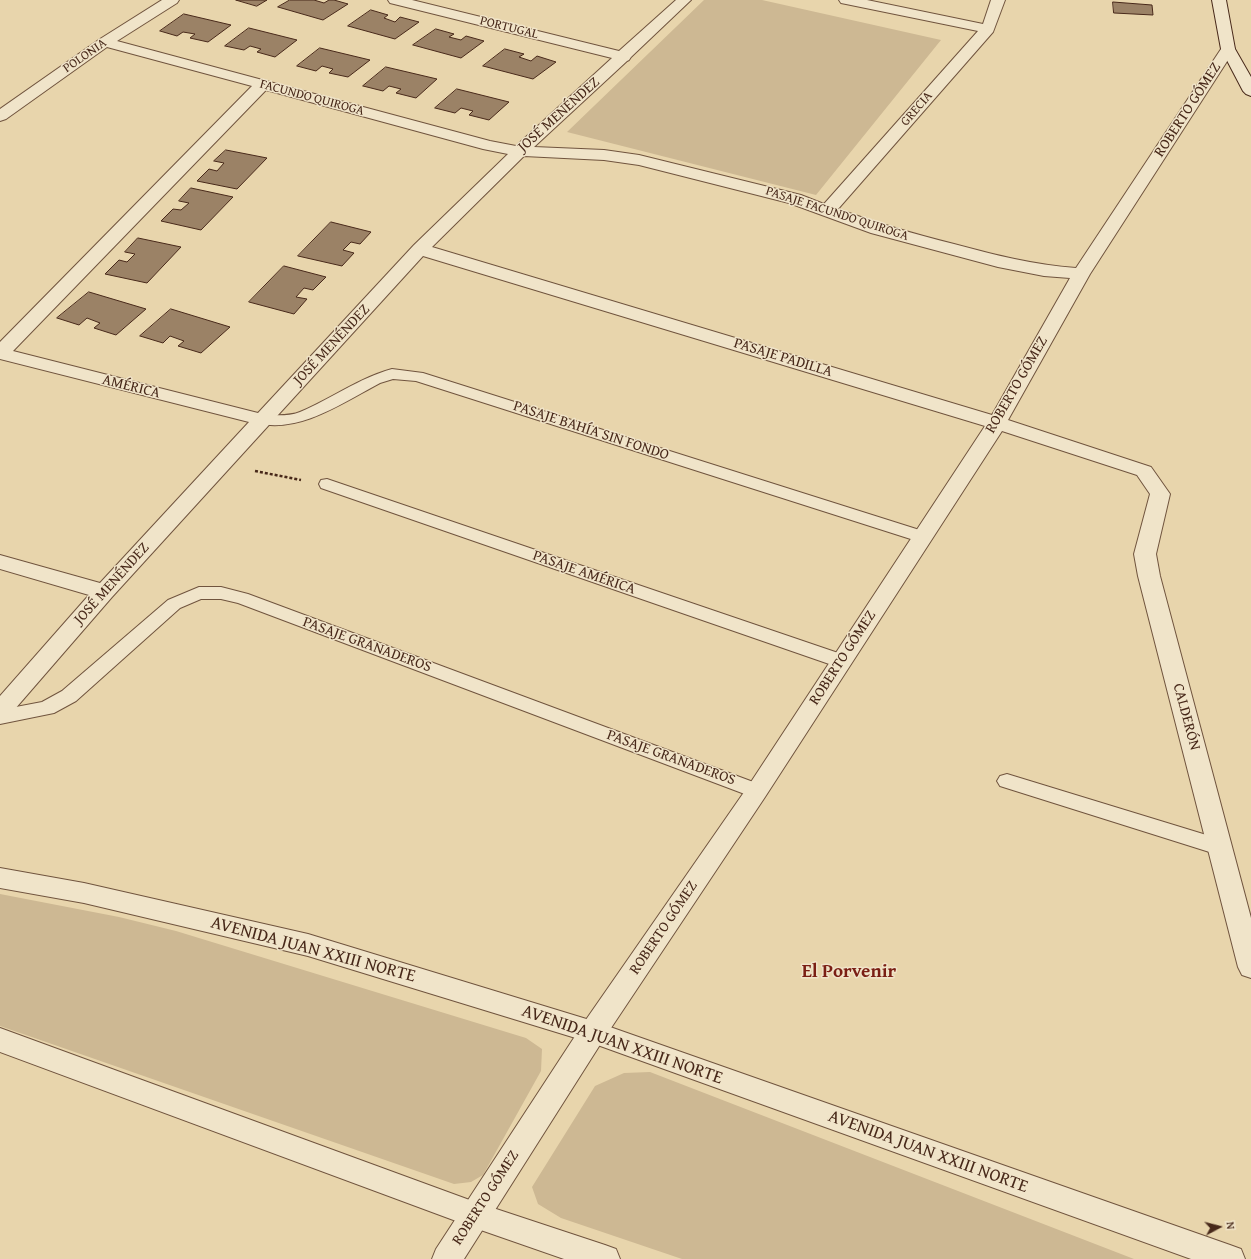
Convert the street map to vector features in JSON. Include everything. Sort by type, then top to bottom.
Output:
[{"type":"street","name":"POLONIA","points":[[0,116],[105,42],[172,0]]},
{"type":"street","name":"PORTUGAL","points":[[395,0],[624,56]]},
{"type":"street","name":"JOSÉ MENÉNDEZ","points":[[0,711],[104,592],[420,249],[520,151],[684,0]]},
{"type":"street","points":[[846,0],[988,29]]},
{"type":"street","name":"GRECIA","points":[[827,211],[988,29],[998,0]]},
{"type":"street","points":[[1219,0],[1228,49],[1251,91]]},
{"type":"street","name":"FACUNDO QUIROGA","points":[[105,42],[489,146],[520,151]]},
{"type":"street","name":"ROBERTO GÓMEZ","points":[[447,1259],[593,1032],[758,791],[996,423],[1081,274],[1228,49]]},
{"type":"street","points":[[0,353],[262,85]]},
{"type":"street","name":"PASAJE FACUNDO QUIROGA","points":[[520,151],[604,155],[639,160],[794,199],[877,229],[1004,263],[1044,271],[1081,274]]},
{"type":"street","name":"PASAJE PADILLA","points":[[420,249],[996,423],[1144,471]]},
{"type":"street","name":"AMÉRICA","points":[[0,353],[263,420]]},
{"type":"street","name":"CALDERÓN","points":[[1144,471],[1160,494],[1145,554],[1149,576],[1251,967]]},
{"type":"street","points":[[0,562],[104,592]]},
{"type":"street","name":"AVENIDA JUAN XXIII NORTE","points":[[0,878],[91,895],[308,945],[593,1032],[1230,1259]]},
{"type":"street","points":[[0,1040],[475,1215],[605,1259]]},
{"type":"lane","name":"PASAJE BAHÍA SIN FONDO","points":[[263,420],[283,421],[304,416],[374,380],[392,374],[418,376],[922,537]]},
{"type":"lane","name":"PASAJE AMÉRICA","points":[[327,484],[841,661]]},
{"type":"lane","name":"PASAJE GRANADEROS","points":[[0,717],[47,708],[69,696],[174,604],[199,593],[221,593],[242,598],[758,791]]},
{"type":"lane","points":[[1007,781],[1219,847]]},
{"type":"path","points":[[220,465],[327,484]]},
{"type":"shaded area","points":[[704,0],[762,0],[941,40],[816,195],[567,132]]},
{"type":"shaded area","points":[[0,894],[119,917],[176,931],[526,1038],[542,1049],[541,1071],[483,1175],[471,1182],[454,1184],[0,1026]]},
{"type":"shaded area","points":[[650,1072],[1134,1259],[682,1259],[561,1218],[538,1204],[532,1187],[595,1086],[624,1073]]},
{"type":"building","points":[[236,0],[267,0],[257,6]]},
{"type":"building","points":[[290,0],[314,0],[324,3],[329,0],[334,0],[348,4],[323,20],[278,7]]},
{"type":"building","points":[[1113,2],[1152,5],[1153,15],[1114,13]]},
{"type":"building","points":[[371,10],[388,15],[384,18],[395,22],[400,17],[419,22],[395,39],[348,26]]},
{"type":"building","points":[[184,14],[231,25],[208,42],[190,38],[195,34],[183,32],[177,36],[160,31]]},
{"type":"building","points":[[249,28],[297,40],[275,57],[257,52],[261,49],[250,46],[244,50],[225,46]]},
{"type":"building","points":[[436,29],[454,34],[449,37],[461,40],[466,36],[484,41],[461,58],[413,45]]},
{"type":"building","points":[[320,48],[370,60],[348,77],[329,73],[333,69],[322,66],[316,71],[297,66]]},
{"type":"building","points":[[505,49],[524,54],[519,57],[531,61],[537,56],[556,62],[533,79],[483,66]]},
{"type":"building","points":[[386,67],[437,79],[416,98],[396,93],[401,89],[389,86],[383,91],[363,86]]},
{"type":"building","points":[[457,89],[509,102],[489,120],[469,115],[473,111],[461,108],[455,113],[435,108]]},
{"type":"building","points":[[226,150],[267,158],[237,189],[197,181],[209,169],[217,171],[224,163],[214,161]]},
{"type":"building","points":[[191,188],[233,197],[201,230],[161,221],[173,209],[181,210],[189,203],[179,201]]},
{"type":"building","points":[[331,222],[371,232],[360,244],[351,242],[343,250],[354,253],[342,266],[298,256]]},
{"type":"building","points":[[138,238],[181,247],[147,283],[105,274],[119,260],[127,262],[135,254],[125,252]]},
{"type":"building","points":[[284,266],[326,277],[313,290],[304,288],[296,297],[307,299],[294,314],[249,302]]},
{"type":"building","points":[[89,292],[146,309],[116,335],[94,328],[100,323],[87,318],[79,325],[57,318]]},
{"type":"building","points":[[171,309],[230,327],[201,353],[178,346],[184,341],[170,336],[163,343],[140,336]]},
{"type":"district","name":"El Porvenir","points":[[849,972]]}]
